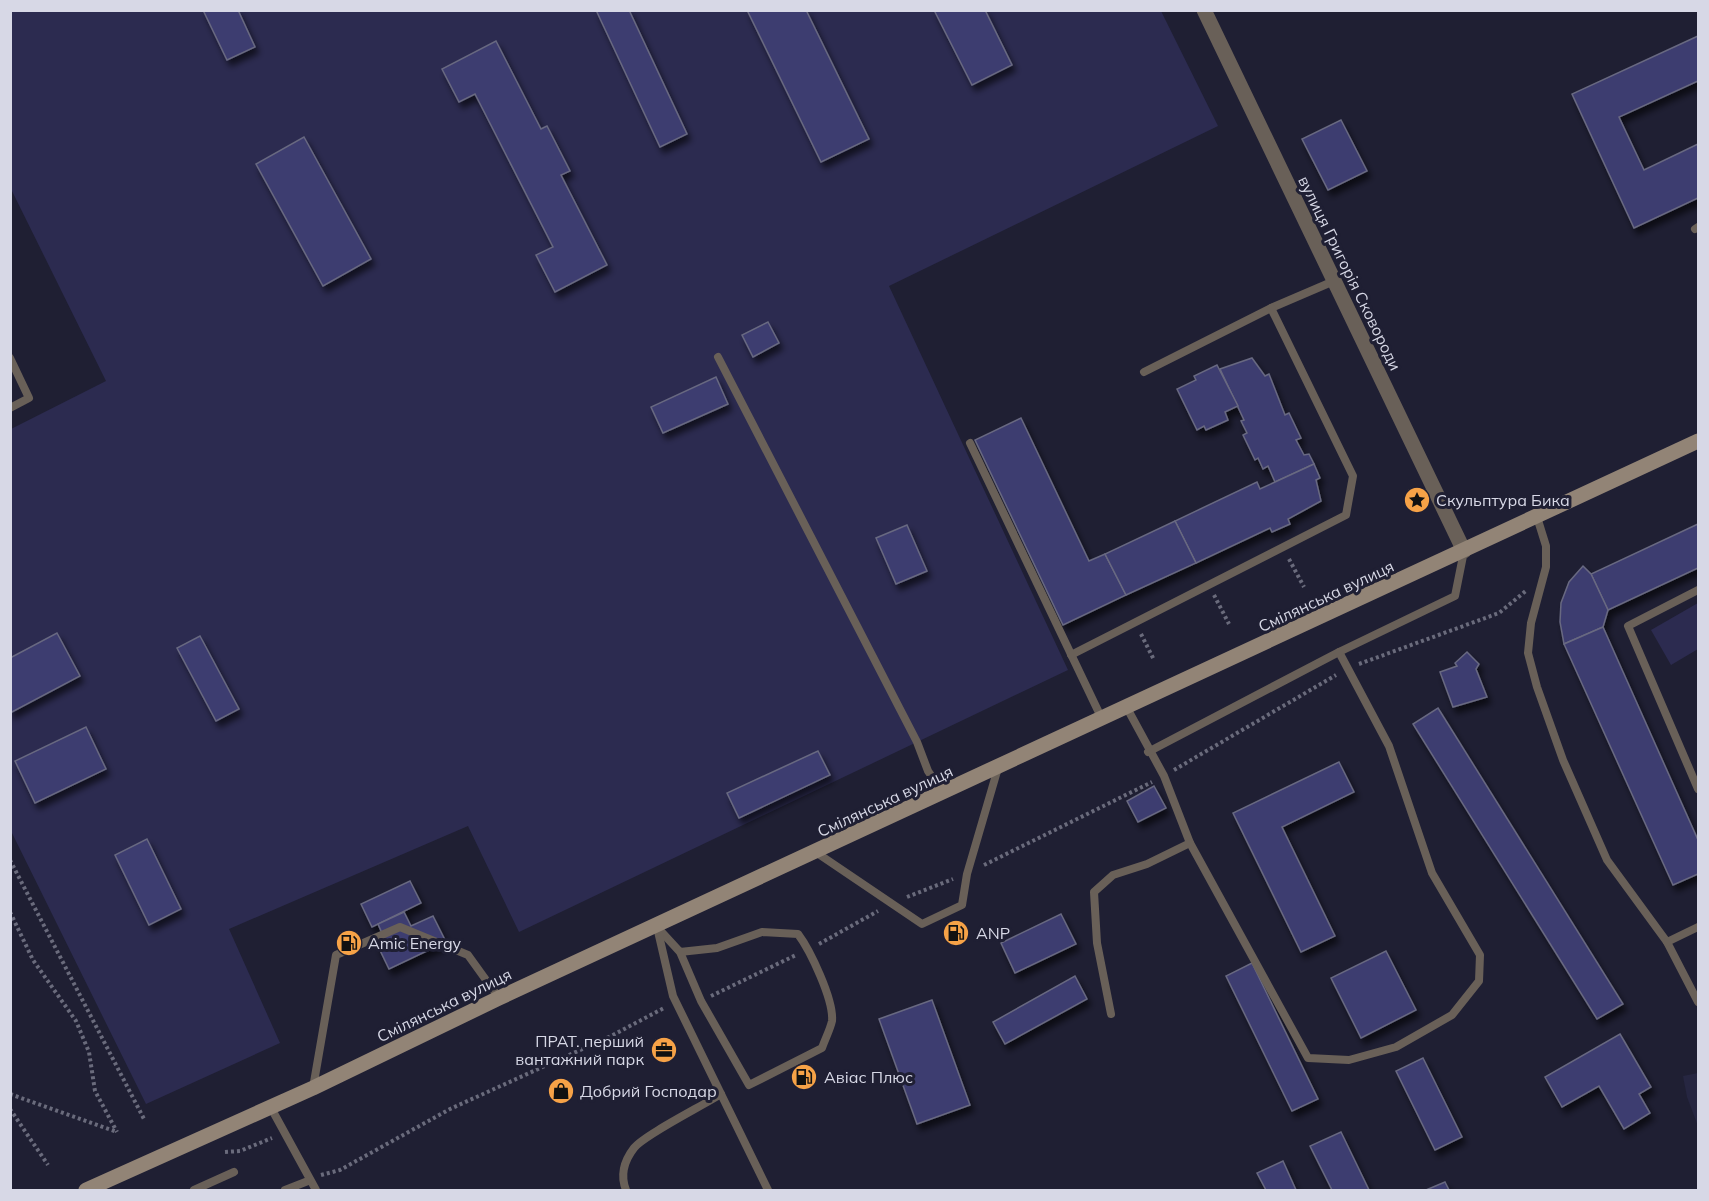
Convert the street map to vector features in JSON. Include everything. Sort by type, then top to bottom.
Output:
[{"type":"main road","name":"Смілянська вулиця","points":[[86,1191],[313,1088],[499,998],[817,853],[1698,441]]},
{"type":"street","name":"вулиця Григорія Сковороди","points":[[1204,10],[1464,551]]},
{"type":"lane","points":[[1144,372],[1271,308],[1334,281]]},
{"type":"lane","points":[[1071,655],[1346,515],[1353,476],[1271,308]]},
{"type":"lane","points":[[718,357],[917,742],[928,771],[943,793]]},
{"type":"lane","points":[[10,358],[29,398],[10,408]]},
{"type":"lane","points":[[970,443],[1102,719]]},
{"type":"lane","points":[[1537,517],[1546,546],[1546,567],[1531,623],[1528,653],[1537,687],[1563,760],[1607,860],[1667,942],[1698,1002]]},
{"type":"lane","points":[[1148,752],[1339,652],[1455,596],[1464,551]]},
{"type":"lane","points":[[1698,590],[1628,626],[1698,789]]},
{"type":"lane","points":[[1127,708],[1148,752],[1164,776],[1190,843],[1308,1058],[1349,1060],[1396,1047],[1452,1015],[1479,981],[1480,955],[1432,873],[1389,746],[1346,669],[1339,652]]},
{"type":"lane","points":[[817,853],[922,924],[962,905],[967,874],[998,768]]},
{"type":"lane","points":[[1112,1014],[1097,943],[1094,892],[1113,875],[1147,864],[1190,843]]},
{"type":"lane","points":[[313,1088],[336,955],[400,927],[468,955],[499,998]]},
{"type":"lane","points":[[657,927],[680,951],[701,1001],[749,1084],[822,1048],[832,1020],[824,985],[809,949],[798,934],[762,932],[717,948],[680,951]]},
{"type":"lane","points":[[657,927],[676,1002],[768,1191]]},
{"type":"lane","points":[[1667,942],[1698,927]]},
{"type":"lane","points":[[626,1191],[622,1178],[626,1161],[636,1146],[721,1094]]},
{"type":"lane","points":[[270,1106],[308,1180],[316,1191]]},
{"type":"lane","points":[[194,1191],[207,1188],[234,1172]]},
{"type":"lane","points":[[285,1191],[308,1180]]},
{"type":"path","points":[[1283,548],[1304,587]]},
{"type":"path","points":[[701,1001],[809,949],[890,904],[967,874],[1164,776],[1346,669],[1499,613],[1528,589],[1546,567]]},
{"type":"path","points":[[1208,585],[1229,624]]},
{"type":"path","points":[[1136,622],[1154,660]]},
{"type":"path","points":[[10,860],[144,1119]]},
{"type":"path","points":[[10,912],[33,960],[76,1021],[89,1052],[95,1091],[117,1132],[10,1094]]},
{"type":"path","points":[[308,1180],[340,1170],[450,1109],[611,1036],[676,1002]]},
{"type":"path","points":[[10,1109],[48,1165]]},
{"type":"path","points":[[225,1152],[240,1151],[285,1133]]},
{"type":"shaded area","points":[[11,11],[1161,11],[1218,126],[889,286],[1068,670],[519,932],[468,826],[229,929],[280,1043],[146,1104],[11,831],[11,429],[106,381],[11,189]]},
{"type":"shaded area","points":[[1698,603],[1698,649],[1671,665],[1651,630]]},
{"type":"shaded area","points":[[1698,1073],[1698,1126],[1687,1097],[1683,1076]]},
{"type":"building","points":[[203,10],[238,10],[255,47],[227,60]]},
{"type":"building","points":[[596,10],[629,10],[687,134],[660,147]]},
{"type":"building","points":[[747,10],[806,10],[869,139],[821,162]]},
{"type":"building","points":[[934,10],[985,10],[1012,65],[972,85]]},
{"type":"building","points":[[1698,36],[1698,81],[1619,117],[1644,170],[1698,144],[1698,198],[1634,228],[1572,94]]},
{"type":"building","points":[[496,41],[541,129],[547,126],[570,171],[561,175],[607,265],[555,292],[536,255],[553,247],[475,94],[459,102],[442,69]]},
{"type":"building","points":[[1341,120],[1367,171],[1328,190],[1302,139]]},
{"type":"building","points":[[304,137],[371,259],[323,286],[256,164]]},
{"type":"building","points":[[768,322],[779,343],[753,357],[742,335]]},
{"type":"building","points":[[1252,358],[1265,376],[1269,374],[1285,415],[1289,413],[1301,438],[1296,440],[1304,455],[1309,454],[1314,464],[1275,482],[1268,466],[1263,469],[1258,458],[1255,460],[1243,435],[1247,433],[1241,421],[1244,420],[1220,369]]},
{"type":"building","points":[[1217,365],[1238,406],[1225,412],[1228,420],[1206,430],[1204,426],[1197,430],[1177,389],[1196,380],[1194,376]]},
{"type":"building","points":[[716,377],[728,404],[663,433],[651,407]]},
{"type":"building","points":[[1021,418],[1089,561],[1105,554],[1126,595],[1063,625],[975,440]]},
{"type":"building","points":[[1314,464],[1320,478],[1316,480],[1321,501],[1288,519],[1290,524],[1272,532],[1270,528],[1196,563],[1175,521],[1257,482],[1260,489]]},
{"type":"building","points":[[1175,521],[1196,563],[1126,595],[1105,554]]},
{"type":"building","points":[[1698,524],[1698,568],[1608,610],[1591,574]]},
{"type":"building","points":[[907,525],[927,571],[896,584],[876,538]]},
{"type":"building","points":[[1583,566],[1591,574],[1608,610],[1603,627],[1564,644],[1560,622],[1561,603],[1569,582]]},
{"type":"building","points":[[1603,627],[1698,840],[1698,874],[1673,885],[1564,644]]},
{"type":"building","points":[[57,633],[80,676],[10,713],[10,658]]},
{"type":"building","points":[[200,636],[239,709],[216,721],[177,648]]},
{"type":"building","points":[[1467,652],[1479,664],[1476,669],[1487,697],[1453,707],[1440,672],[1457,666],[1455,663]]},
{"type":"building","points":[[1438,708],[1623,1004],[1597,1019],[1413,724]]},
{"type":"building","points":[[86,727],[106,769],[35,803],[15,761]]},
{"type":"building","points":[[818,751],[830,775],[739,818],[727,793]]},
{"type":"building","points":[[1339,762],[1354,792],[1282,827],[1335,936],[1301,952],[1233,813]]},
{"type":"building","points":[[1154,786],[1166,808],[1138,822],[1127,801]]},
{"type":"building","points":[[147,839],[181,909],[149,925],[115,855]]},
{"type":"building","points":[[410,881],[421,903],[372,927],[361,904]]},
{"type":"building","points":[[404,912],[411,926],[433,916],[446,942],[389,969],[377,944],[385,940],[378,924]]},
{"type":"building","points":[[1061,914],[1076,944],[1015,973],[1001,943]]},
{"type":"building","points":[[1386,951],[1416,1010],[1361,1038],[1331,978]]},
{"type":"building","points":[[1252,963],[1318,1099],[1292,1111],[1226,976]]},
{"type":"building","points":[[1075,976],[1087,999],[1005,1044],[993,1022]]},
{"type":"building","points":[[932,1000],[970,1105],[917,1124],[879,1019]]},
{"type":"building","points":[[1620,1034],[1651,1087],[1639,1094],[1650,1113],[1624,1129],[1599,1086],[1562,1107],[1545,1077]]},
{"type":"building","points":[[1423,1058],[1462,1137],[1435,1150],[1396,1071]]},
{"type":"building","points":[[1341,1132],[1369,1190],[1332,1190],[1310,1146]]},
{"type":"building","points":[[1283,1161],[1296,1190],[1266,1190],[1257,1173]]},
{"type":"building","points":[[1445,1182],[1449,1190],[1426,1190]]},
{"type":"place","name":"Cкульптура Бика","points":[[1417,500]]},
{"type":"place","name":"ANP","points":[[956,933]]},
{"type":"place","name":"Amic Energy","points":[[349,943]]},
{"type":"place","name":"ПРАТ. перший вантажний парк","points":[[664,1050]]},
{"type":"place","name":"Авіас Плюс","points":[[804,1077]]},
{"type":"place","name":"Добрий Господар","points":[[561,1091]]}]
